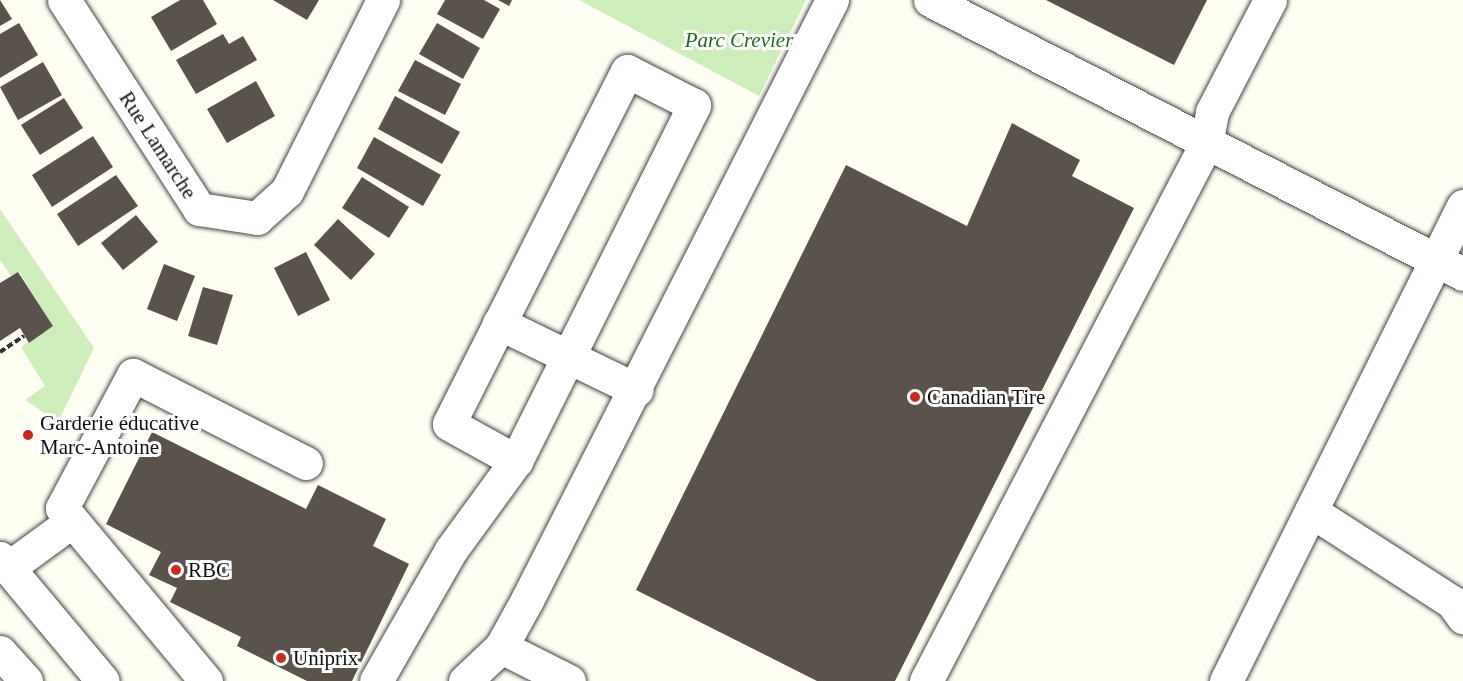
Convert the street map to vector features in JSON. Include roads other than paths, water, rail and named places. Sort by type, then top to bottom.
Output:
[{"type":"street","name":"Rue Lamarche","points":[[64,0],[199,209],[257,218],[287,191],[383,0]]},
{"type":"street","points":[[465,681],[501,647],[637,390],[832,0]]},
{"type":"street","points":[[930,0],[1449,268]]},
{"type":"street","points":[[926,681],[1206,144],[1212,112],[1270,0]]},
{"type":"street","points":[[376,681],[451,550],[516,460],[694,105],[627,71],[449,424],[516,460]]},
{"type":"street","points":[[1226,681],[1311,511],[1449,268],[1463,206]]},
{"type":"street","points":[[499,323],[637,390]]},
{"type":"street","points":[[206,681],[70,522],[62,508],[133,375],[306,463]]},
{"type":"street","points":[[1311,511],[1452,602],[1463,618]]},
{"type":"street","points":[[70,522],[4,563],[104,681]]},
{"type":"street","points":[[500,681],[501,647]]},
{"type":"street","points":[[501,647],[568,681]]},
{"type":"street","points":[[0,652],[26,681]]},
{"type":"place","name":"Canadian Tire","points":[[915,397]]},
{"type":"place","name":"Garderie éducative Marc-Antoine","points":[[28,435]]},
{"type":"place","name":"RBC","points":[[176,570]]},
{"type":"place","name":"Uniprix","points":[[281,658]]},
{"type":"park label","name":"Parc Crevier","points":[[739,40]]}]
